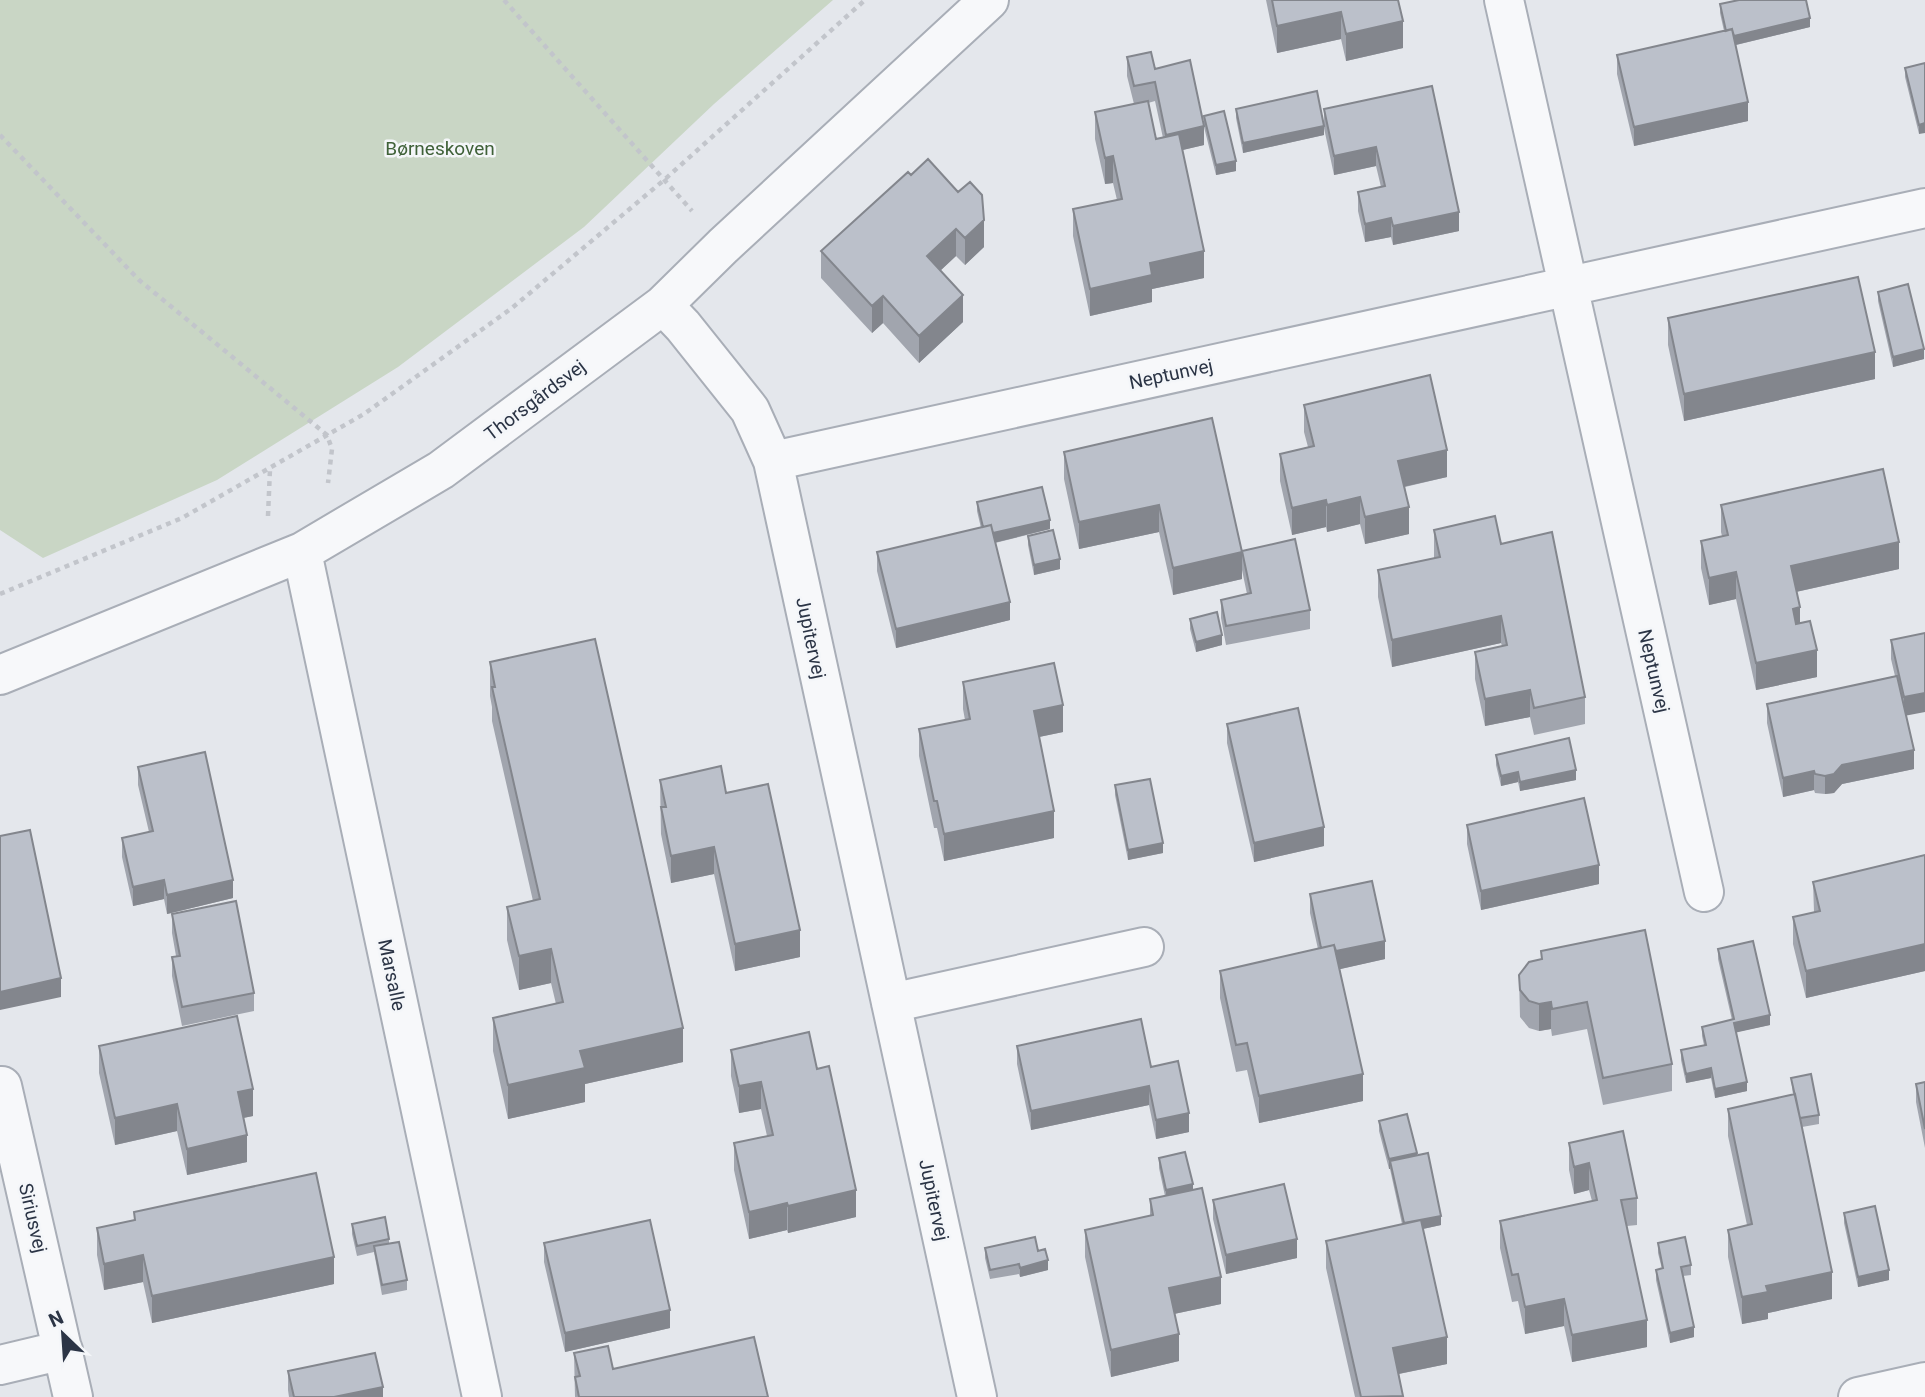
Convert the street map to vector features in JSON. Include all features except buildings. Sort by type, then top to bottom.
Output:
[{"type":"street","name":"Thorsgårdsvej","points":[[0,675],[302,552],[441,470],[663,305],[989,0]]},
{"type":"street","name":"Neptunvej","points":[[1504,0],[1704,892]]},
{"type":"street","name":"Neptunvej","points":[[773,461],[1925,208]]},
{"type":"street","name":"Jupitervej","points":[[663,305],[750,410],[773,461],[977,1397]]},
{"type":"street","name":"Marsalle","points":[[302,552],[482,1397]]},
{"type":"street","points":[[891,1003],[1144,947]]},
{"type":"street","name":"Siriusvej","points":[[2,1086],[73,1397]]},
{"type":"street","points":[[0,1365],[63,1350]]},
{"type":"street","points":[[1858,1397],[1925,1382]]},
{"type":"path","points":[[505,0],[723,246]]},
{"type":"path","points":[[0,593],[182,518],[364,414],[512,308],[664,180],[865,0]]},
{"type":"path","points":[[0,135],[139,280],[327,435]]},
{"type":"green space","name":"Børneskoven","points":[[0,0],[833,0],[714,104],[584,227],[398,367],[217,480],[43,558],[0,530]]}]
